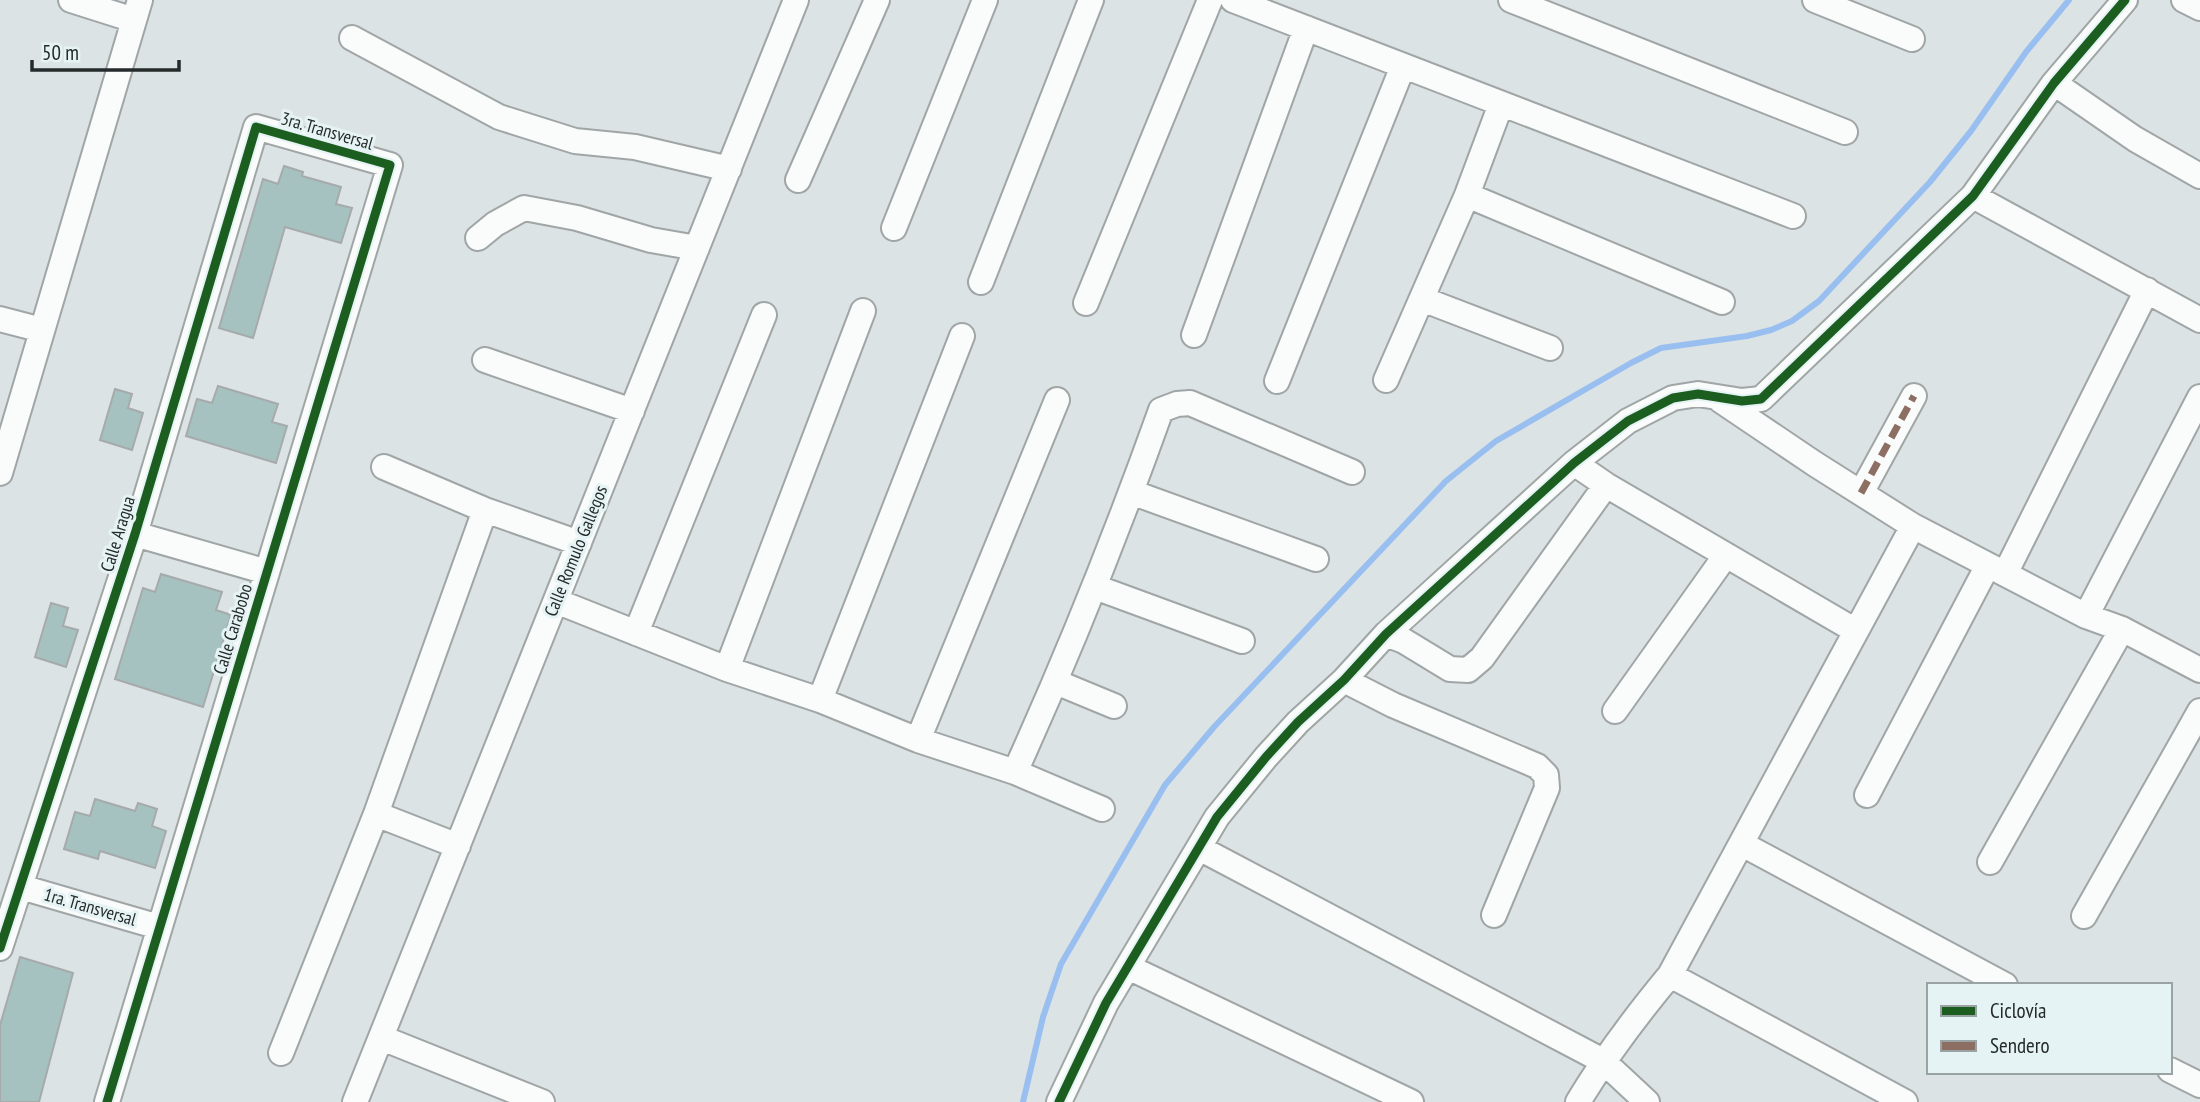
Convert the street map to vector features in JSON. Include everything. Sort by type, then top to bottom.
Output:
[{"type":"street","points":[[0,473],[137,10],[71,0]]},
{"type":"street","name":"Calle Romulo Gallegos","points":[[355,1102],[796,0]]},
{"type":"street","points":[[798,180],[877,0]]},
{"type":"street","points":[[894,228],[985,0]]},
{"type":"street","points":[[981,282],[1091,0]]},
{"type":"street","points":[[1086,303],[1210,0]]},
{"type":"street","points":[[1233,0],[1793,216]]},
{"type":"street","points":[[1511,0],[1845,132]]},
{"type":"street","points":[[1815,0],[1912,39]]},
{"type":"street","points":[[1059,1102],[1107,1003],[1217,817],[1297,722],[1344,680],[1386,634],[1574,463],[1628,421],[1673,398],[1698,394],[1742,401],[1761,399],[1973,196],[2054,83],[2125,0]]},
{"type":"street","points":[[2184,0],[2200,8]]},
{"type":"street","points":[[1194,335],[1306,28]]},
{"type":"street","points":[[352,38],[499,117],[575,141],[635,147],[729,169]]},
{"type":"street","points":[[1277,381],[1403,66]]},
{"type":"street","points":[[2054,83],[2135,139],[2200,176]]},
{"type":"street","points":[[1386,380],[1502,104]]},
{"type":"street","name":"3ra. Transversal","points":[[256,127],[390,164]]},
{"type":"street","name":"Calle Aragua","points":[[0,948],[135,534],[256,127]]},
{"type":"street","name":"Calle Carabobo","points":[[107,1102],[390,164]]},
{"type":"street","points":[[1466,195],[1722,302]]},
{"type":"street","points":[[1973,196],[2200,320]]},
{"type":"street","points":[[478,238],[495,224],[524,208],[577,218],[651,240],[697,248]]},
{"type":"street","points":[[1867,795],[1996,570],[2147,290]]},
{"type":"street","points":[[1422,299],[1550,348]]},
{"type":"street","points":[[727,668],[863,311]]},
{"type":"street","points":[[636,633],[764,315]]},
{"type":"street","points":[[0,318],[42,330]]},
{"type":"street","points":[[820,700],[962,336]]},
{"type":"street","points":[[485,359],[632,411]]},
{"type":"street","points":[[1715,396],[1913,526],[2086,616],[2122,629],[2200,670]]},
{"type":"street","points":[[1861,493],[1914,396]]},
{"type":"street","points":[[2086,616],[2200,397]]},
{"type":"street","points":[[918,740],[1056,401]]},
{"type":"street","points":[[1015,772],[1095,587],[1161,410],[1189,403],[1352,472]]},
{"type":"street","points":[[1574,463],[1606,485],[1856,631]]},
{"type":"street","points":[[384,467],[485,510],[579,543]]},
{"type":"street","points":[[1386,634],[1404,641],[1450,669],[1468,670],[1482,658],[1606,485]]},
{"type":"street","points":[[1131,492],[1316,559]]},
{"type":"street","points":[[281,1053],[376,814],[485,510]]},
{"type":"street","points":[[1578,1102],[1603,1061],[1670,975],[1913,526]]},
{"type":"street","points":[[135,534],[267,572]]},
{"type":"street","points":[[1615,711],[1726,555]]},
{"type":"street","points":[[1095,587],[1242,641]]},
{"type":"street","points":[[556,601],[727,668],[820,700],[918,740],[1015,772],[1102,809]]},
{"type":"street","points":[[1990,862],[2122,629]]},
{"type":"street","points":[[1344,680],[1393,705],[1537,766],[1546,775],[1547,788],[1493,915]]},
{"type":"street","points":[[1056,682],[1114,706]]},
{"type":"street","points":[[2084,916],[2200,711]]},
{"type":"street","points":[[376,814],[458,846]]},
{"type":"street","points":[[1742,844],[2001,983]]},
{"type":"street","points":[[1199,848],[1603,1061],[1647,1102]]},
{"type":"street","name":"1ra. Transversal","points":[[21,887],[159,927]]},
{"type":"street","points":[[1128,967],[1411,1102]]},
{"type":"street","points":[[1670,975],[1905,1102]]},
{"type":"street","points":[[382,1038],[542,1102]]},
{"type":"street","points":[[2172,1071],[2200,1085]]},
{"type":"building","points":[[284,166],[303,172],[302,176],[341,187],[336,204],[352,208],[341,243],[285,227],[253,338],[219,328],[263,179],[278,184]]},
{"type":"building","points":[[218,386],[278,404],[272,422],[287,426],[276,463],[186,436],[197,399],[212,403]]},
{"type":"building","points":[[115,389],[132,394],[128,408],[143,413],[132,450],[100,440]]},
{"type":"building","points":[[161,574],[222,592],[216,610],[231,615],[203,707],[115,679],[143,588],[155,592]]},
{"type":"building","points":[[51,603],[68,608],[63,626],[78,630],[66,667],[35,657]]},
{"type":"building","points":[[95,799],[135,811],[138,803],[157,809],[152,826],[166,831],[155,868],[100,851],[98,859],[64,849],[75,812],[90,816]]},
{"type":"building","points":[[20,957],[73,973],[39,1102],[0,1102],[0,1025]]},
{"type":"waterway","points":[[1023,1102],[1043,1017],[1061,964],[1165,785],[1214,727],[1446,481],[1496,441],[1661,348],[1771,330],[1792,321],[1819,301],[1930,182],[1971,131],[2026,52],[2069,0]]},
{"type":"marked path","points":[[1861,493],[1914,396]]},
{"type":"cycle path","points":[[1059,1102],[1106,1003],[1217,817],[1298,722],[1344,680],[1386,634],[1574,463],[1628,421],[1673,398],[1698,394],[1742,401],[1761,399],[1973,196],[2054,83],[2125,0]]},
{"type":"cycle path","points":[[0,948],[135,534],[256,127],[390,165],[107,1102]]}]
